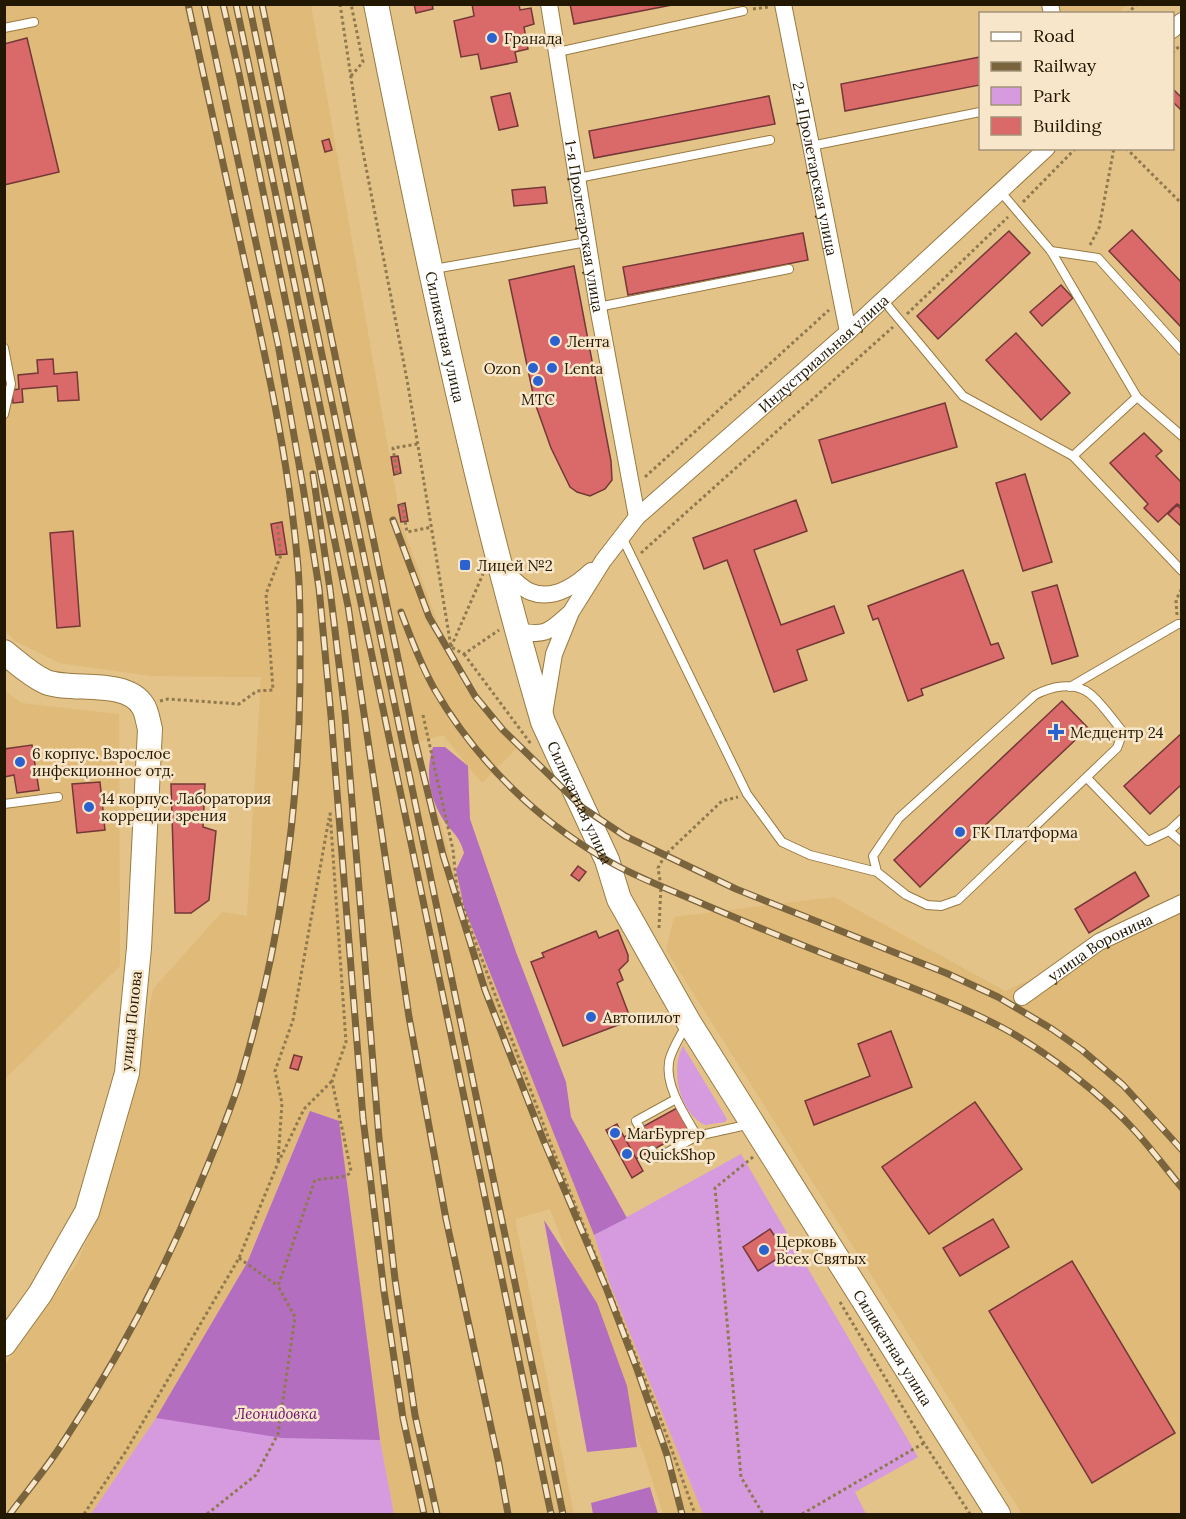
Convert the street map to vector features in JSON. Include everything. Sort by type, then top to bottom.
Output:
[{"type":"street","name":"Силикатная улица","points":[[376,4],[493,572],[509,630],[543,722],[603,850],[620,899],[688,1021],[998,1515]]},
{"type":"street","name":"1-я Пролетарская улица","points":[[549,4],[598,306],[631,490],[638,517]]},
{"type":"street","name":"2-я Пролетарская улица","points":[[779,5],[811,146],[848,332]]},
{"type":"street","name":"Индустриальная улица","points":[[543,722],[554,654],[571,612],[603,561],[638,517],[848,332],[1045,150]]},
{"type":"street","name":"Индустриальная улица","points":[[493,572],[518,583],[532,593],[545,594],[563,592],[579,582],[603,561]]},
{"type":"street","name":"Индустриальная улица","points":[[509,630],[535,634],[545,633],[571,612]]},
{"type":"street","points":[[4,652],[29,674],[48,683],[124,691],[143,706]]},
{"type":"street","name":"улица Попова","points":[[4,1344],[40,1294],[87,1212],[127,1073],[139,948],[150,729],[143,706]]},
{"type":"street","name":"улица Воронина","points":[[1022,997],[1099,942],[1182,903]]},
{"type":"lane","points":[[558,52],[743,11]]},
{"type":"lane","points":[[4,28],[34,22]]},
{"type":"lane","points":[[811,146],[979,111]]},
{"type":"lane","points":[[578,178],[770,140]]},
{"type":"lane","points":[[1000,192],[1052,250],[1137,397],[1182,436]]},
{"type":"lane","points":[[431,270],[587,242]]},
{"type":"lane","points":[[1052,250],[1098,258],[1182,351]]},
{"type":"lane","points":[[598,306],[789,269]]},
{"type":"lane","points":[[883,300],[963,396],[1073,456],[1182,571]]},
{"type":"lane","points":[[4,348],[11,384],[4,414]]},
{"type":"lane","points":[[1073,456],[1137,397]]},
{"type":"lane","points":[[622,537],[747,794],[782,842],[810,855],[877,872],[906,896],[927,905],[941,906],[958,900],[1117,748],[1123,732],[1088,692],[1070,687],[1051,687],[1035,695],[899,818],[873,856],[877,872]]},
{"type":"lane","points":[[1070,687],[1180,624]]},
{"type":"lane","points":[[1087,778],[1148,841],[1169,831],[1182,819]]},
{"type":"lane","points":[[4,804],[58,798]]},
{"type":"lane","points":[[1169,831],[1182,842]]},
{"type":"lane","points":[[688,1021],[669,1061],[669,1075],[676,1099],[697,1136]]},
{"type":"lane","points":[[640,1128],[636,1121],[654,1116],[676,1099]]},
{"type":"lane","points":[[652,1150],[657,1158],[670,1145],[682,1139],[753,1124]]},
{"type":"path","points":[[340,4],[361,143],[418,444],[451,647]]},
{"type":"path","points":[[351,4],[363,62],[351,76]]},
{"type":"path","points":[[743,11],[779,5]]},
{"type":"path","points":[[633,560],[899,321],[1075,150]]},
{"type":"path","points":[[1084,256],[1100,228],[1113,150]]},
{"type":"path","points":[[1128,150],[1182,204]]},
{"type":"path","points":[[631,490],[841,299]]},
{"type":"path","points":[[397,474],[393,448],[418,444]]},
{"type":"path","points":[[402,504],[406,532],[432,527]]},
{"type":"path","points":[[143,706],[168,699],[239,704],[256,691],[273,690],[266,594],[281,555],[277,523]]},
{"type":"path","points":[[451,647],[485,569],[493,572]]},
{"type":"path","points":[[1180,624],[1176,600],[1182,588]]},
{"type":"path","points":[[451,647],[464,654],[509,630]]},
{"type":"path","points":[[423,715],[453,850],[457,890],[550,1142],[661,1419],[695,1515]]},
{"type":"path","points":[[658,932],[661,886],[658,868],[665,855],[722,801],[747,794]]},
{"type":"path","points":[[84,1515],[126,1451],[239,1258],[278,1163],[304,1109],[332,1081],[346,1042],[330,812],[293,1020],[275,1071],[282,1103],[278,1163]]},
{"type":"path","points":[[278,1286],[315,1180],[347,1176],[351,1172],[332,1081]]},
{"type":"path","points":[[763,1515],[741,1477],[715,1188],[767,1146]]},
{"type":"path","points":[[207,1515],[256,1475],[278,1434],[295,1317],[278,1286],[239,1258]]},
{"type":"path","points":[[802,1515],[924,1443],[970,1515]]},
{"type":"shaded area","points":[[5,5],[311,5],[401,522],[439,627],[476,692],[519,746],[482,783],[443,735],[418,742],[464,907],[594,1235],[610,1284],[703,1514],[663,1514],[645,1458],[550,1209],[515,1219],[574,1514],[394,1514],[380,1440],[339,1121],[310,1111],[247,1263],[156,1418],[91,1514],[5,1514],[4,1367],[77,1263],[98,1215],[128,1120],[153,989],[222,912],[247,916],[261,677],[151,676],[59,663],[15,641],[5,631]]},
{"type":"shaded area","points":[[1053,5],[1127,5],[1119,12],[1055,12]]},
{"type":"shaded area","points":[[4,690],[21,703],[119,714],[120,966],[5,1079]]},
{"type":"shaded area","points":[[834,897],[1005,991],[1181,912],[1181,1514],[1022,1514],[666,950],[674,917]]},
{"type":"green space","points":[[433,747],[445,747],[468,766],[470,819],[516,952],[566,1082],[571,1117],[627,1218],[594,1235],[464,907],[456,870],[464,853],[458,839],[439,812],[432,794],[429,766]]},
{"type":"green space","points":[[683,1046],[727,1119],[725,1122],[705,1125],[696,1119],[683,1101],[679,1090],[677,1066]]},
{"type":"green space","name":"Леонидовка","points":[[310,1111],[339,1121],[380,1440],[394,1514],[91,1514],[156,1418],[247,1263]]},
{"type":"green space","name":"Леонидовка","points":[[310,1111],[339,1121],[380,1440],[282,1438],[156,1418],[247,1263]]},
{"type":"green space","points":[[741,1154],[918,1457],[855,1492],[866,1514],[703,1514],[610,1284],[594,1235]],"holes":[[[770,1229],[786,1253],[758,1271],[743,1247]]]},
{"type":"green space","points":[[544,1220],[597,1303],[627,1386],[637,1447],[587,1452]]},
{"type":"green space","points":[[650,1487],[658,1514],[593,1514],[591,1503]]},
{"type":"building","points":[[414,4],[432,4],[433,9],[416,13]]},
{"type":"building","name":"Гранада","points":[[472,4],[519,4],[520,10],[531,8],[534,24],[524,27],[528,49],[515,52],[517,62],[481,69],[478,54],[461,57],[454,21],[474,16]]},
{"type":"building","points":[[570,4],[677,4],[574,24]]},
{"type":"building","points":[[27,38],[59,172],[4,185],[4,44]]},
{"type":"building","points":[[979,57],[979,85],[845,111],[841,84]]},
{"type":"building","points":[[1174,90],[1182,98],[1182,111],[1174,103]]},
{"type":"building","points":[[510,93],[518,126],[499,130],[491,97]]},
{"type":"building","points":[[769,96],[775,124],[594,158],[589,131]]},
{"type":"building","points":[[329,139],[332,150],[325,152],[322,141]]},
{"type":"building","points":[[545,187],[547,203],[514,206],[512,190]]},
{"type":"building","points":[[1132,230],[1182,283],[1182,328],[1109,251]]},
{"type":"building","points":[[1009,231],[1030,253],[938,339],[917,316]]},
{"type":"building","points":[[803,233],[808,260],[628,295],[623,267]]},
{"type":"building","name":"Лента","points":[[574,266],[611,461],[612,480],[605,489],[590,496],[570,487],[551,448],[535,403],[509,280]]},
{"type":"building","points":[[1061,285],[1073,298],[1042,326],[1030,312]]},
{"type":"building","points":[[1016,333],[1070,393],[1041,420],[986,360]]},
{"type":"building","points":[[53,359],[54,374],[77,372],[79,400],[58,401],[57,386],[22,389],[23,402],[13,403],[12,390],[19,389],[18,375],[38,373],[37,360]]},
{"type":"building","points":[[945,403],[957,447],[832,483],[819,440]]},
{"type":"building","points":[[1144,433],[1162,451],[1156,456],[1182,483],[1182,507],[1177,504],[1158,522],[1144,508],[1148,504],[1110,463]]},
{"type":"building","points":[[398,456],[401,473],[394,475],[391,457]]},
{"type":"building","points":[[1025,474],[1052,562],[1023,571],[996,483]]},
{"type":"building","points":[[796,500],[807,531],[754,550],[781,625],[834,606],[844,633],[797,650],[807,680],[774,692],[727,560],[704,569],[693,538]]},
{"type":"building","points":[[405,503],[408,521],[401,522],[398,505]]},
{"type":"building","points":[[1177,505],[1182,510],[1182,527],[1168,514]]},
{"type":"building","points":[[282,522],[287,554],[276,555],[271,524]]},
{"type":"building","points":[[73,531],[80,626],[57,628],[50,533]]},
{"type":"building","points":[[963,570],[991,645],[998,643],[1004,658],[921,689],[923,695],[908,701],[878,618],[873,620],[868,606]]},
{"type":"building","points":[[1057,585],[1078,656],[1052,664],[1032,592]]},
{"type":"building","points":[[1062,701],[1088,728],[920,887],[894,860]]},
{"type":"building","points":[[1182,733],[1182,784],[1150,814],[1124,786]]},
{"type":"building","name":"6 корпус. Взрослое инфекционное отд.","points":[[32,745],[39,790],[17,793],[14,775],[4,777],[4,749]]},
{"type":"building","name":"14 корпус. Лаборатория корреции зрения","points":[[100,782],[105,830],[77,833],[72,784]]},
{"type":"building","points":[[171,784],[205,784],[203,827],[216,831],[209,900],[191,913],[175,913]]},
{"type":"building","points":[[578,866],[586,872],[579,881],[571,875]]},
{"type":"building","points":[[1135,872],[1149,896],[1089,933],[1075,909]]},
{"type":"building","points":[[618,930],[628,955],[628,961],[619,970],[623,980],[617,983],[631,1020],[563,1046],[531,962],[544,957],[542,953],[596,931],[599,938]]},
{"type":"building","points":[[891,1031],[912,1087],[814,1125],[805,1101],[870,1076],[858,1044]]},
{"type":"building","points":[[294,1055],[302,1057],[298,1070],[290,1068]]},
{"type":"building","points":[[975,1102],[1022,1169],[929,1234],[882,1167]]},
{"type":"building","points":[[677,1108],[689,1130],[636,1159],[624,1137]]},
{"type":"building","points":[[617,1124],[643,1171],[632,1178],[606,1130]]},
{"type":"building","points":[[993,1219],[1009,1247],[960,1276],[943,1248]]},
{"type":"building","name":"Церковь Всех Святых","points":[[770,1229],[786,1253],[758,1271],[743,1247]]},
{"type":"building","points":[[1072,1261],[1175,1433],[1092,1483],[989,1311]]},
{"type":"railway","points":[[10,1514],[56,1453],[118,1352],[168,1257],[214,1150],[240,1080],[254,1031],[276,932],[291,831],[299,730],[300,595],[290,494],[271,385],[188,4]]},
{"type":"railway","points":[[204,4],[278,344],[319,588],[363,1118],[384,1291],[403,1418],[424,1514]]},
{"type":"railway","points":[[223,4],[348,606],[409,1017],[446,1219],[508,1514]]},
{"type":"railway","points":[[236,4],[551,1514]]},
{"type":"railway","points":[[249,4],[563,1514]]},
{"type":"railway","points":[[262,4],[415,740],[443,855],[485,990],[637,1369],[667,1455],[682,1514]]},
{"type":"railway","points":[[313,474],[345,714],[379,1138],[395,1279],[415,1415],[437,1514]]},
{"type":"railway","points":[[393,520],[429,617],[475,696],[503,730],[583,808],[625,836],[736,889],[946,973],[998,997],[1082,1050],[1123,1085],[1182,1150]]},
{"type":"railway","points":[[401,612],[416,652],[435,690],[469,740],[488,763],[531,806],[579,843],[638,876],[780,936],[934,997],[1003,1028],[1056,1062],[1108,1104],[1137,1133],[1182,1188]]},
{"type":"place","name":"Гранада","points":[[492,38]]},
{"type":"place","name":"Лента","points":[[555,341]]},
{"type":"place","name":"Ozon","points":[[533,368]]},
{"type":"place","name":"Lenta","points":[[552,368]]},
{"type":"place","name":"МТС","points":[[538,381]]},
{"type":"place","name":"Лицей №2","points":[[465,565]]},
{"type":"place","name":"Медцентр 24","points":[[1056,732]]},
{"type":"place","name":"6 корпус. Взрослое инфекционное отд.","points":[[20,762]]},
{"type":"place","name":"14 корпус. Лаборатория корреции зрения","points":[[89,807]]},
{"type":"place","name":"ГК Платформа","points":[[960,832]]},
{"type":"place","name":"Автопилот","points":[[591,1017]]},
{"type":"place","name":"МагБургер","points":[[615,1133]]},
{"type":"place","name":"QuickShop","points":[[627,1154]]},
{"type":"place","name":"Церковь Всех Святых","points":[[764,1250]]}]
